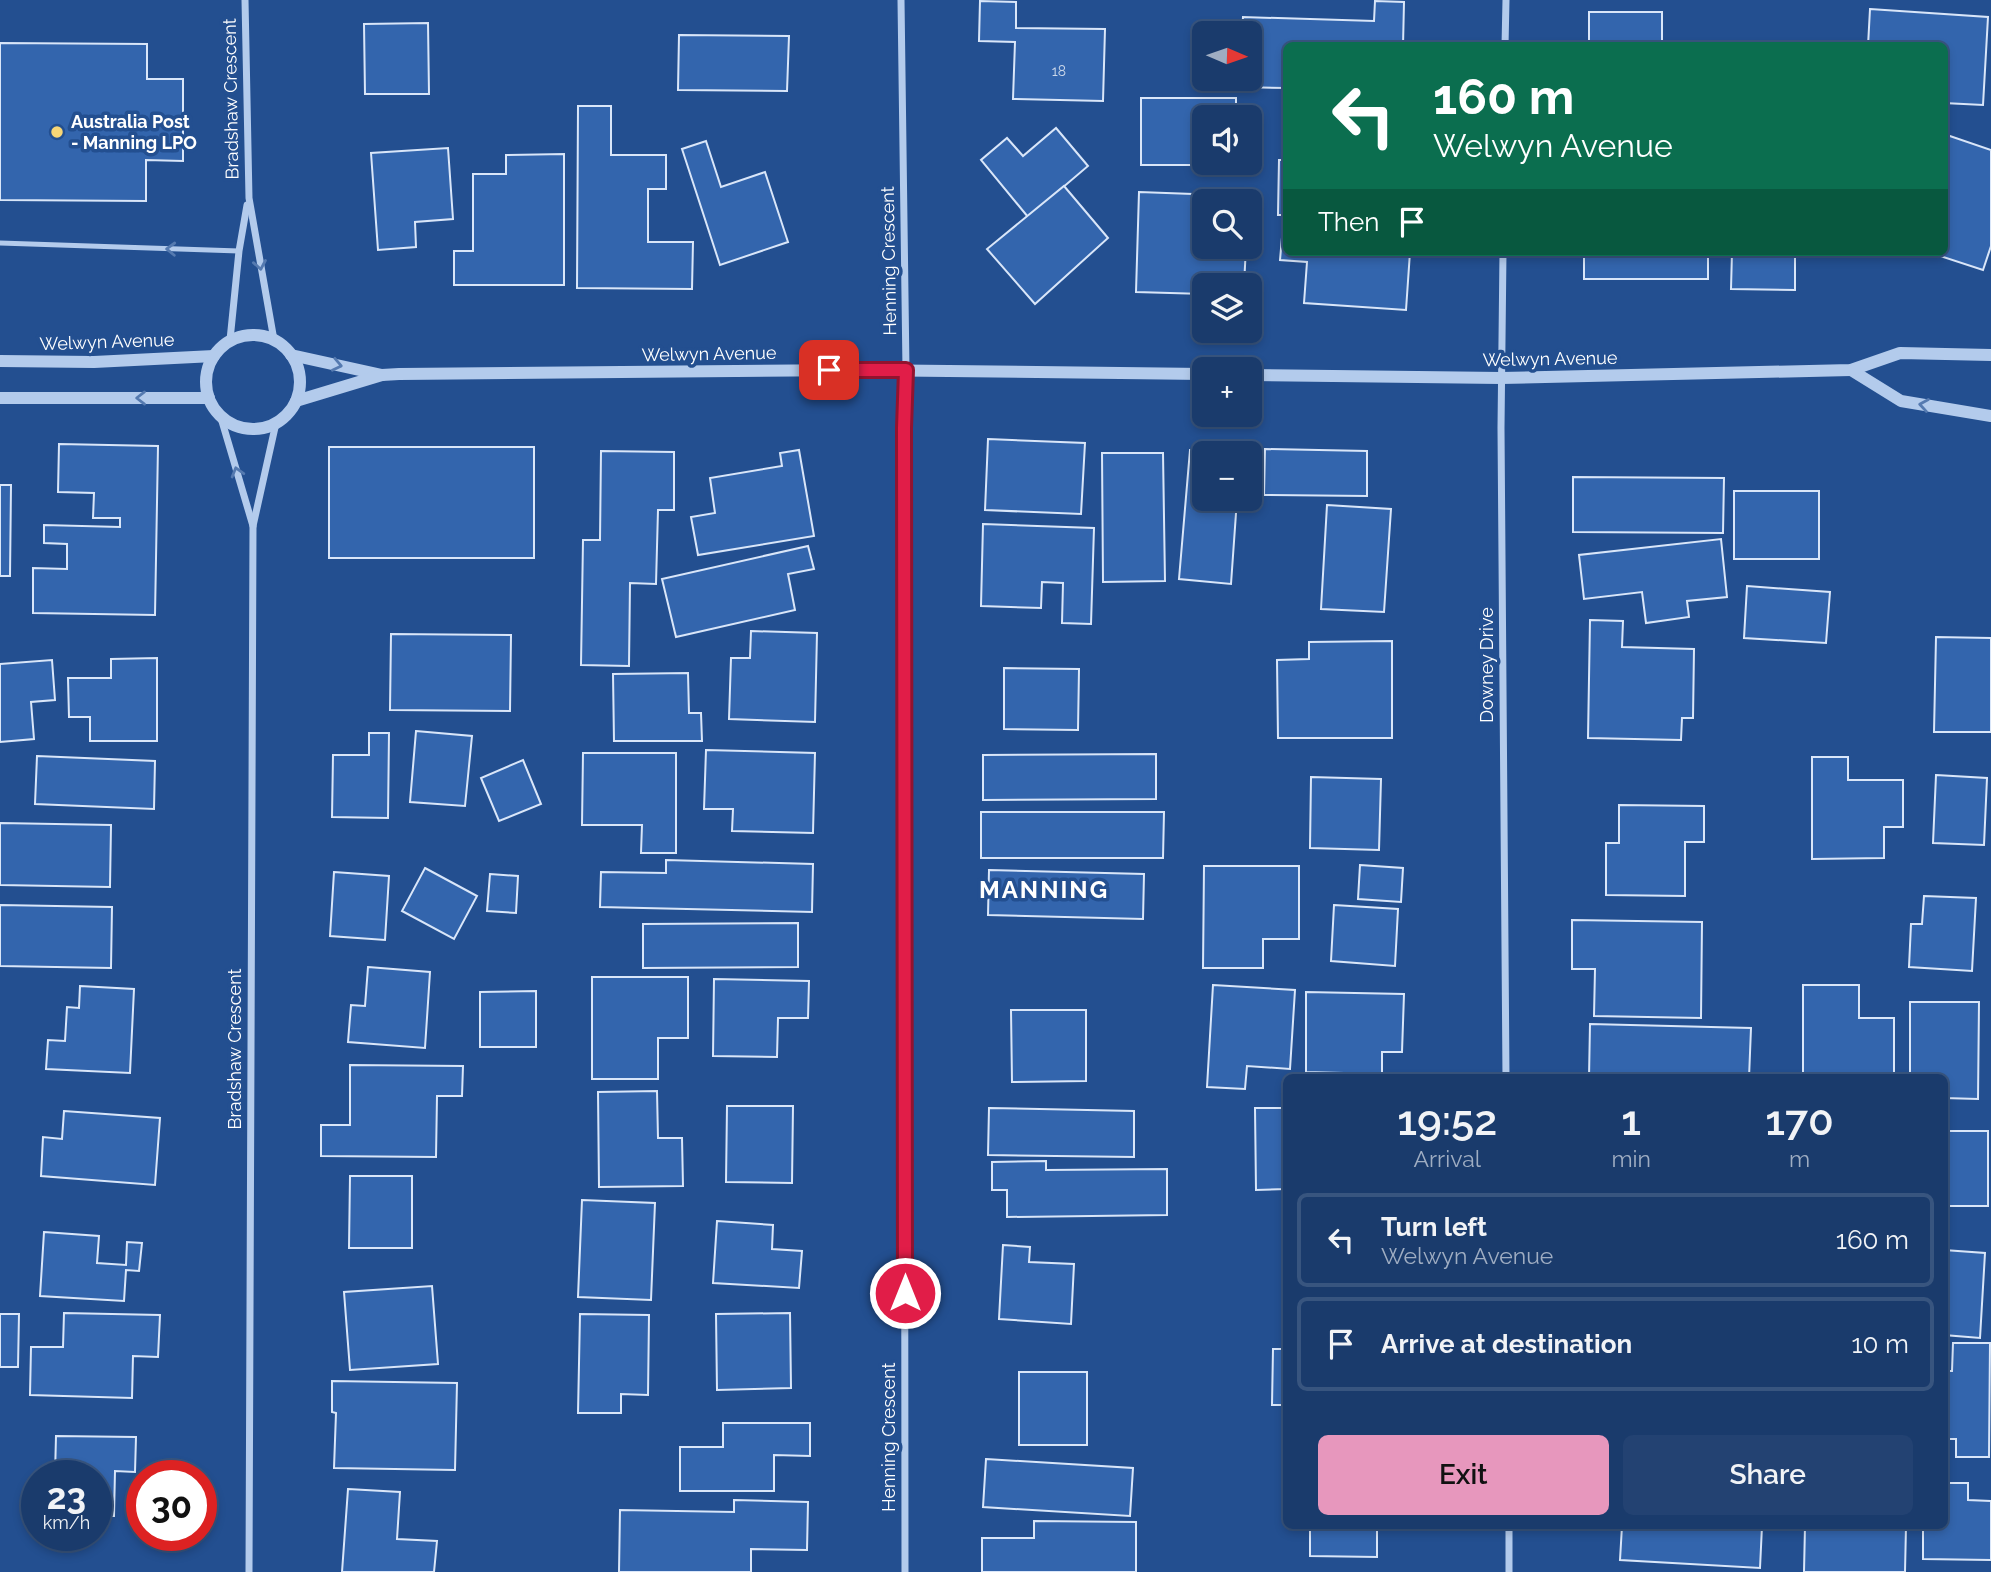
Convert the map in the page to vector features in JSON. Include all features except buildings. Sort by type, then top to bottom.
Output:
[{"type":"street","name":"Bradshaw Crescent","points":[[245,0],[249,198],[274,340]]},
{"type":"street","name":"Henning Crescent","points":[[901,0],[906,370],[905,1572]]},
{"type":"street","points":[[1505,42],[1506,0]]},
{"type":"street","name":"Bradshaw Crescent","points":[[230,340],[239,251],[249,198]]},
{"type":"street","name":"Downey Drive","points":[[1503,256],[1501,378],[1506,1074]]},
{"type":"street","points":[[244,335],[260,335],[274,340],[291,355],[299,372],[301,385],[288,414],[276,423],[262,429],[233,426],[221,418],[212,407],[205,379],[209,364],[218,350],[230,340],[244,335]]},
{"type":"street","name":"Welwyn Avenue","points":[[1262,374],[1501,378],[1851,370],[1900,352],[1991,355]]},
{"type":"street","name":"Welwyn Avenue","points":[[291,355],[382,375],[906,370],[1192,374]]},
{"type":"street","name":"Welwyn Avenue","points":[[0,362],[94,362],[214,356]]},
{"type":"street","points":[[1851,370],[1901,401],[1991,416]]},
{"type":"street","name":"Welwyn Avenue","points":[[296,401],[382,375]]},
{"type":"street","points":[[0,398],[209,398]]},
{"type":"street","name":"Bradshaw Crescent","points":[[221,418],[253,526]]},
{"type":"street","name":"Bradshaw Crescent","points":[[249,1572],[253,526],[276,423]]},
{"type":"street","points":[[1509,1529],[1509,1572]]},
{"type":"lane","points":[[0,243],[239,251]]},
{"type":"place","name":"Australia Post - Manning LPO","points":[[57,132]]},
{"type":"district","name":"MANNING","points":[[1044,890]]},
{"type":"route","points":[[829,370],[906,370],[905,1293]]}]
